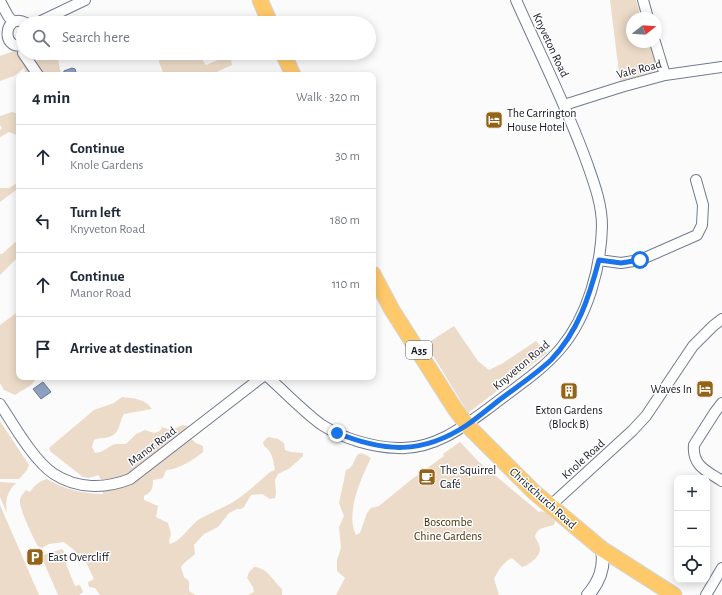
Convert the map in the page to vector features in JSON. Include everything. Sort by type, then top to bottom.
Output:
[{"type":"main road","points":[[260,0],[267,16]]},
{"type":"main road","points":[[286,60],[292,72]]},
{"type":"main road","name":"Christchurch Road","points":[[376,280],[392,310],[455,409],[467,425],[509,468],[550,506],[602,549],[674,595]]},
{"type":"street","points":[[52,16],[85,0]]},
{"type":"street","name":"Knyveton Road","points":[[467,425],[517,387],[550,360],[562,348],[576,326],[582,313],[590,293],[599,260],[602,224],[598,195],[581,146],[564,105],[516,0]]},
{"type":"street","points":[[643,0],[646,12]]},
{"type":"street","points":[[0,1],[13,22]]},
{"type":"street","points":[[16,22],[13,22],[6,31],[7,39],[16,46]]},
{"type":"street","points":[[657,48],[665,75]]},
{"type":"street","points":[[29,60],[36,72]]},
{"type":"street","name":"Vale Road","points":[[564,105],[620,87],[665,75],[722,67]]},
{"type":"street","points":[[599,260],[621,263],[640,260],[697,234],[702,225],[703,205],[696,180]]},
{"type":"street","name":"Knole Road","points":[[550,506],[632,431],[646,416],[693,346],[722,319]]},
{"type":"street","name":"Manor Road","points":[[0,404],[44,466],[65,480],[93,487],[116,484],[130,479],[258,380]]},
{"type":"street","points":[[271,380],[322,424],[337,433],[370,445],[398,448],[411,447],[438,440],[467,425]]},
{"type":"street","points":[[722,403],[694,445],[694,455],[698,464],[722,481]]},
{"type":"street","points":[[588,595],[601,575],[604,561],[602,549]]},
{"type":"street","points":[[706,595],[722,568]]},
{"type":"green space","points":[[610,0],[636,0],[639,12],[626,12],[626,48],[651,48],[657,68],[655,71],[620,81]]},
{"type":"green space","points":[[16,50],[16,60],[25,60],[32,72],[25,72],[24,68],[19,72],[16,72],[14,76],[0,81],[0,56]]},
{"type":"green space","points":[[30,60],[58,60],[60,72],[38,72]]},
{"type":"green space","points":[[159,60],[202,60],[206,65],[218,60],[231,60],[232,65],[217,72],[163,72]]},
{"type":"green space","points":[[12,112],[16,113],[16,135],[9,132],[0,137],[0,130],[2,128],[0,125],[0,116]]},
{"type":"green space","points":[[16,184],[16,190],[0,202],[0,188],[9,188]]},
{"type":"green space","points":[[16,242],[16,259],[0,275],[0,254],[2,254]]},
{"type":"green space","points":[[16,313],[16,380],[35,380],[31,385],[15,395],[4,390],[0,383],[0,325]]},
{"type":"green space","points":[[454,326],[478,361],[489,370],[503,363],[536,341],[547,353],[468,413],[426,344]]},
{"type":"green space","points":[[122,397],[143,401],[152,409],[124,414],[117,431],[113,435],[94,440],[92,447],[95,453],[116,444],[126,444],[136,434],[145,430],[154,433],[160,431],[162,427],[171,430],[183,425],[192,427],[190,438],[203,446],[203,452],[195,458],[186,464],[166,470],[163,478],[153,480],[152,490],[144,496],[144,500],[158,506],[156,517],[168,523],[171,534],[169,541],[170,544],[181,537],[198,520],[234,501],[251,489],[270,472],[275,470],[271,454],[264,446],[263,442],[268,437],[278,439],[284,443],[285,450],[303,453],[303,456],[290,468],[278,474],[275,480],[275,498],[270,499],[262,494],[251,495],[244,507],[229,513],[218,527],[204,534],[194,545],[195,554],[181,567],[184,577],[189,581],[189,591],[195,595],[100,595],[95,588],[89,587],[88,582],[94,579],[82,554],[78,555],[64,542],[49,544],[42,548],[38,546],[24,517],[20,505],[21,496],[26,490],[30,492],[37,484],[47,479],[60,486],[74,490],[103,494],[101,479],[98,475],[89,478],[83,477],[51,452],[49,448],[94,410],[114,403]]},
{"type":"green space","points":[[0,421],[29,465],[27,470],[19,479],[0,479]]},
{"type":"green space","name":"Boscombe Chine Gardens","points":[[460,442],[479,462],[539,512],[541,511],[547,513],[555,521],[554,525],[542,528],[536,534],[535,537],[539,544],[540,552],[536,558],[531,563],[522,567],[512,558],[503,564],[494,579],[499,595],[336,595],[345,578],[337,571],[337,560],[341,548],[339,527],[344,516],[339,503],[346,470],[350,468],[356,457],[360,453],[371,458],[359,486],[353,507],[352,517],[356,535],[360,533],[367,513],[371,508],[379,506]]},
{"type":"green space","points":[[0,482],[16,483],[7,496],[7,513],[0,497]]},
{"type":"green space","points":[[0,505],[39,595],[0,595]]},
{"type":"green space","points":[[62,549],[71,559],[66,564],[75,586],[80,585],[83,592],[79,595],[58,595],[42,558],[43,555]]},
{"type":"green space","points":[[254,567],[263,570],[270,575],[282,589],[282,595],[248,595],[254,592],[253,587],[247,578],[249,572]]},
{"type":"water","points":[[72,68],[75,69],[76,72],[64,72]]},
{"type":"water","points":[[43,382],[51,392],[41,399],[33,389]]},
{"type":"place","name":"The Carrington House Hotel","points":[[494,120]]},
{"type":"place","name":"Waves In","points":[[705,389]]},
{"type":"place","name":"Exton Gardens (Block B)","points":[[569,391]]},
{"type":"place","name":"The Squirrel Café","points":[[427,477]]},
{"type":"place","name":"East Overcliff","points":[[35,557]]},
{"type":"route","points":[[337,433],[370,445],[398,448],[411,447],[438,440],[467,425],[517,387],[550,360],[562,348],[576,326],[582,313],[590,293],[599,260],[621,263],[640,260]]}]
